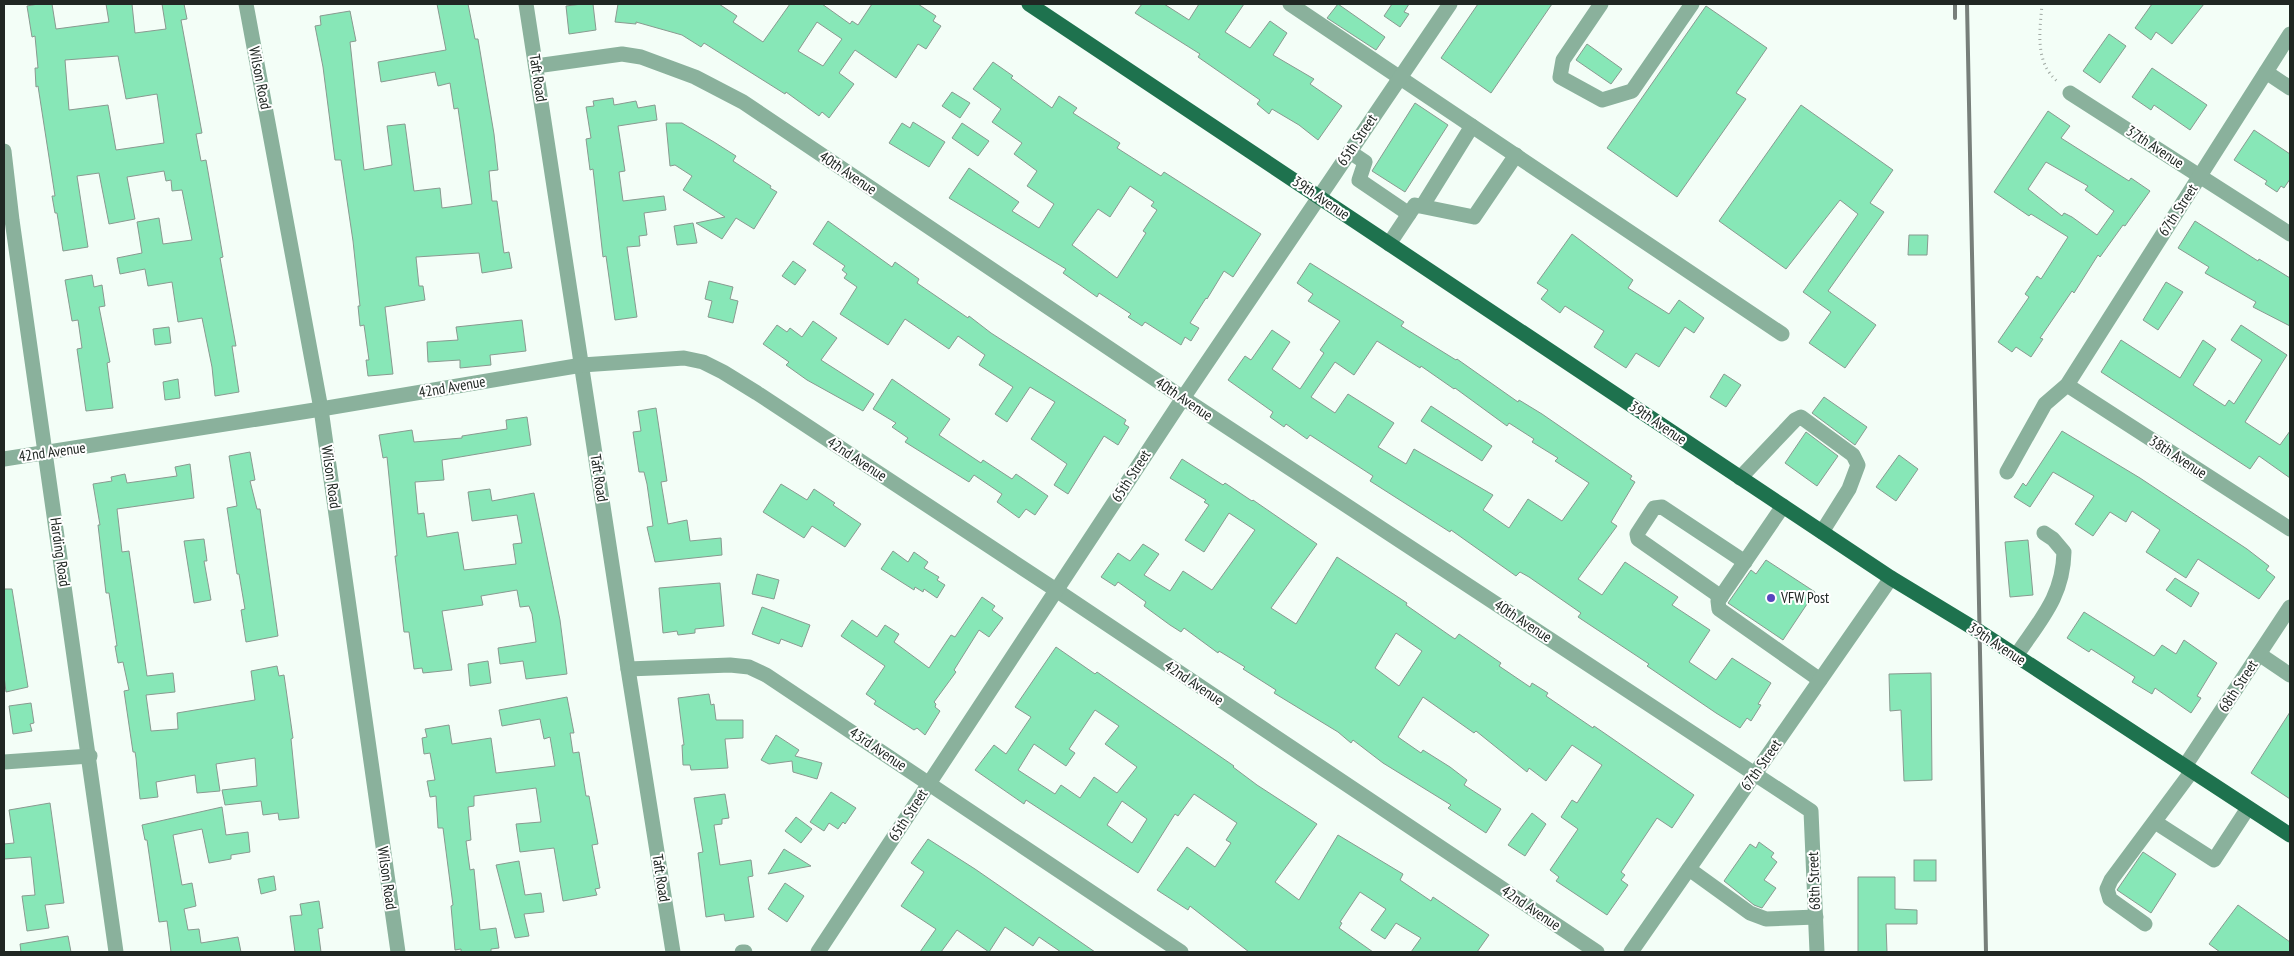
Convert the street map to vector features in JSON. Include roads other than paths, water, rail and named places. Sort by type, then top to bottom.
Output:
[{"type":"main road","name":"39th Avenue","points":[[1029,4],[1891,578],[2016,656],[2290,835]]},
{"type":"street","name":"Wilson Road","points":[[246,4],[322,409],[398,952]]},
{"type":"street","name":"Taft Road","points":[[526,4],[673,952]]},
{"type":"street","points":[[1290,4],[1782,334]]},
{"type":"street","name":"65th Street","points":[[818,952],[1182,398],[1450,4]]},
{"type":"street","points":[[1601,4],[1562,60],[1560,77],[1602,100],[1632,91],[1692,4]]},
{"type":"street","name":"67th Street","points":[[2007,472],[2045,404],[2066,385],[2290,34]]},
{"type":"street","name":"40th Avenue","points":[[536,66],[622,54],[660,63],[695,77],[743,102],[1182,398],[1811,811]]},
{"type":"street","points":[[2266,72],[2290,88]]},
{"type":"street","name":"37th Avenue","points":[[2070,92],[2290,234]]},
{"type":"street","points":[[1423,205],[1472,126]]},
{"type":"street","name":"Harding Road","points":[[4,151],[8,217],[46,453],[116,952]]},
{"type":"street","points":[[1350,152],[1365,162],[1359,180],[1409,214]]},
{"type":"street","points":[[1389,244],[1415,205],[1423,205],[1474,217],[1516,155]]},
{"type":"street","name":"42nd Avenue","points":[[4,458],[322,409],[582,365],[684,358],[703,362],[723,372],[1056,590],[1596,952]]},
{"type":"street","name":"38th Avenue","points":[[2066,385],[2290,529]]},
{"type":"street","points":[[1740,478],[1794,420],[1801,417],[1853,455],[1858,465],[1848,490],[1822,532]]},
{"type":"street","points":[[1783,506],[1718,601],[1719,609],[1820,680]]},
{"type":"street","points":[[1721,597],[1638,539],[1637,534],[1654,508],[1662,507],[1745,562]]},
{"type":"street","points":[[2016,656],[2058,592],[2062,578],[2064,552],[2054,539],[2044,534]]},
{"type":"street","name":"67th Street","points":[[1631,952],[1891,578]]},
{"type":"street","name":"68th Street","points":[[2145,924],[2110,899],[2106,889],[2116,872],[2155,822],[2290,607]]},
{"type":"street","points":[[2259,654],[2290,675]]},
{"type":"street","name":"43rd Avenue","points":[[628,669],[730,665],[749,667],[766,675],[1181,952]]},
{"type":"street","points":[[4,762],[90,756]]},
{"type":"street","points":[[2155,822],[2214,860],[2248,808]]},
{"type":"street","name":"68th Street","points":[[1811,811],[1817,952]]},
{"type":"street","points":[[1689,869],[1750,913],[1766,919],[1816,916]]},
{"type":"railway","points":[[1955,4],[1955,18]]},
{"type":"railway","points":[[1967,4],[1986,952]]},
{"type":"place","name":"VFW Post","points":[[1771,598]]}]
